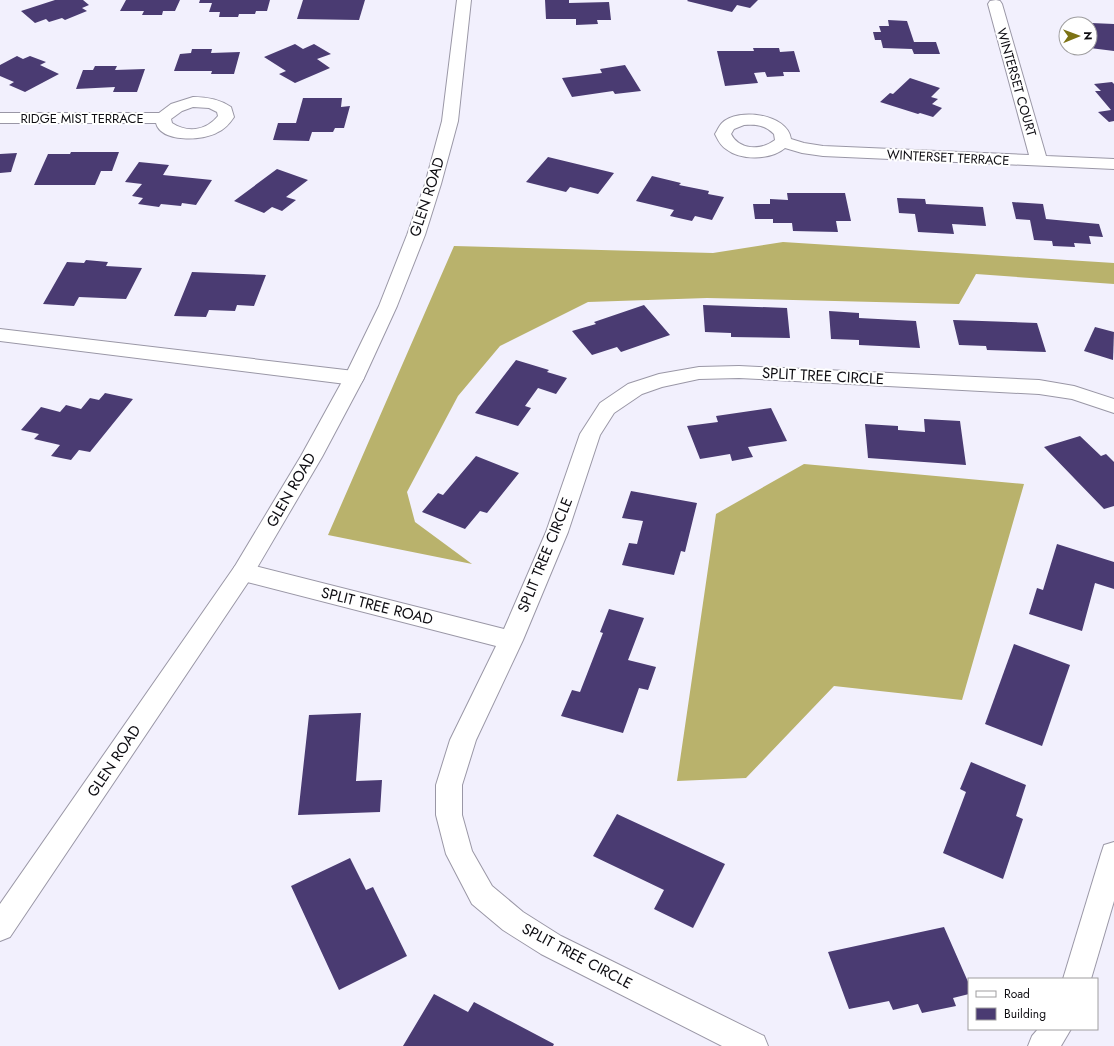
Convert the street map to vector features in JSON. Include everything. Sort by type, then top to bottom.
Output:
[{"type":"street","name":"GLEN ROAD","points":[[0,928],[243,572],[311,457],[354,378],[388,306],[416,235],[433,184],[450,121],[464,0]]},
{"type":"street","name":"WINTERSET COURT","points":[[995,4],[1039,161]]},
{"type":"street","name":"RIDGE MIST TERRACE","points":[[0,118],[163,118]]},
{"type":"street","name":"WINTERSET TERRACE","points":[[783,142],[802,148],[823,151],[1114,164]]},
{"type":"street","points":[[0,335],[354,378]]},
{"type":"street","name":"SPLIT TREE CIRCLE","points":[[753,1046],[551,945],[513,921],[482,895],[460,854],[449,815],[450,784],[463,740],[511,640],[557,532],[590,434],[607,408],[635,389],[659,381],[699,372],[739,372],[1039,388],[1074,393],[1114,406]]},
{"type":"street","name":"SPLIT TREE ROAD","points":[[243,572],[511,640]]},
{"type":"street","points":[[1077,978],[1114,854]]},
{"type":"street","points":[[1043,1046],[1055,1030]]},
{"type":"shaded area","points":[[783,242],[1114,263],[1114,284],[976,274],[959,304],[707,298],[588,302],[500,346],[458,396],[407,492],[415,522],[472,564],[328,535],[454,246],[713,253]]},
{"type":"shaded area","points":[[804,464],[1024,484],[962,700],[834,686],[746,778],[677,781],[716,514]]},
{"type":"building","points":[[55,0],[83,0],[89,5],[82,8],[87,11],[65,20],[62,18],[49,22],[46,19],[35,23],[21,11]]},
{"type":"building","points":[[126,0],[180,0],[175,11],[163,11],[162,15],[142,15],[144,11],[120,11]]},
{"type":"building","points":[[200,0],[270,0],[267,11],[256,11],[255,14],[239,14],[238,17],[219,17],[220,12],[209,12],[212,3],[199,3]]},
{"type":"building","points":[[303,0],[365,0],[359,20],[297,19]]},
{"type":"building","points":[[545,0],[569,0],[569,3],[609,2],[611,20],[597,20],[598,24],[576,25],[576,19],[546,19]]},
{"type":"building","points":[[758,0],[750,8],[737,5],[732,12],[687,1]]},
{"type":"building","points":[[888,20],[907,21],[914,42],[936,42],[940,54],[914,54],[912,49],[883,48],[881,40],[875,40],[873,32],[881,32],[879,26],[889,26]]},
{"type":"building","points":[[1098,23],[1114,24],[1114,51],[1098,49]]},
{"type":"building","points":[[295,44],[303,49],[314,44],[331,54],[317,59],[330,68],[295,83],[279,74],[286,71],[264,57]]},
{"type":"building","points":[[753,48],[779,48],[780,52],[794,51],[800,72],[783,72],[784,76],[767,77],[765,72],[754,73],[758,83],[725,86],[717,51],[754,51]]},
{"type":"building","points":[[192,49],[212,49],[211,53],[240,52],[234,74],[211,74],[212,71],[174,71],[180,54],[191,53]]},
{"type":"building","points":[[17,56],[23,59],[30,56],[46,62],[40,65],[59,74],[25,92],[9,85],[14,82],[0,76],[0,65]]},
{"type":"building","points":[[625,65],[641,91],[615,94],[613,91],[572,97],[562,78],[602,73],[600,69]]},
{"type":"building","points":[[95,66],[117,66],[115,70],[145,69],[137,92],[113,92],[115,87],[76,89],[83,70],[93,70]]},
{"type":"building","points":[[910,78],[940,88],[931,97],[938,99],[932,104],[942,108],[933,117],[880,102],[890,93],[893,94]]},
{"type":"building","points":[[1112,82],[1114,84],[1114,121],[1109,122],[1098,112],[1111,110],[1095,91],[1101,91],[1094,84]]},
{"type":"building","points":[[303,98],[342,98],[341,107],[350,106],[344,128],[335,128],[333,132],[312,132],[309,141],[273,140],[278,123],[296,123]]},
{"type":"building","points":[[71,152],[119,152],[112,171],[101,171],[95,185],[34,185],[48,154],[70,154]]},
{"type":"building","points":[[17,153],[11,172],[0,173],[0,154]]},
{"type":"building","points":[[548,157],[614,173],[598,194],[570,187],[566,192],[526,182]]},
{"type":"building","points":[[139,162],[169,165],[163,175],[212,180],[196,205],[182,203],[181,206],[161,204],[159,207],[138,204],[143,198],[132,196],[142,184],[125,182]]},
{"type":"building","points":[[277,169],[308,180],[286,197],[296,200],[282,211],[272,207],[264,213],[234,201]]},
{"type":"building","points":[[652,176],[681,183],[679,185],[709,191],[708,194],[724,197],[712,220],[695,216],[692,221],[670,216],[674,210],[636,201]]},
{"type":"building","points":[[787,193],[845,193],[851,221],[836,221],[838,232],[793,231],[792,223],[773,223],[773,219],[755,219],[753,204],[770,204],[770,199],[788,200]]},
{"type":"building","points":[[897,198],[925,199],[926,204],[983,207],[986,226],[952,224],[954,234],[918,232],[915,214],[899,213]]},
{"type":"building","points":[[1012,202],[1043,204],[1046,219],[1099,224],[1103,237],[1089,236],[1091,244],[1074,243],[1075,247],[1053,246],[1052,241],[1034,240],[1030,220],[1016,219]]},
{"type":"building","points":[[86,260],[108,262],[106,266],[142,268],[126,299],[79,297],[74,306],[43,304],[67,262],[84,263]]},
{"type":"building","points":[[192,272],[266,275],[254,306],[237,305],[235,311],[209,310],[206,317],[174,316]]},
{"type":"building","points":[[644,305],[670,335],[621,352],[617,347],[592,355],[572,331],[596,324],[594,322]]},
{"type":"building","points":[[703,305],[787,308],[790,338],[731,337],[731,333],[705,332]]},
{"type":"building","points":[[829,311],[859,313],[859,318],[916,321],[920,348],[859,345],[859,340],[831,339]]},
{"type":"building","points":[[953,320],[1037,323],[1046,352],[987,350],[986,346],[959,345]]},
{"type":"building","points":[[1095,327],[1114,332],[1113,360],[1084,351]]},
{"type":"building","points":[[516,360],[549,370],[547,372],[567,378],[556,394],[538,388],[525,406],[531,408],[518,426],[475,413]]},
{"type":"building","points":[[105,393],[133,399],[90,452],[79,450],[71,460],[51,456],[60,445],[34,439],[39,434],[21,430],[41,407],[60,412],[66,405],[81,409],[90,398],[99,400]]},
{"type":"building","points":[[771,408],[787,441],[748,447],[753,457],[732,461],[730,454],[700,459],[687,426],[718,422],[716,416]]},
{"type":"building","points":[[924,419],[960,421],[966,465],[868,458],[865,424],[898,426],[898,430],[925,432]]},
{"type":"building","points":[[1080,436],[1101,456],[1106,454],[1114,462],[1114,506],[1104,509],[1044,447]]},
{"type":"building","points":[[476,456],[519,473],[487,513],[480,511],[465,529],[422,512],[438,493],[443,495]]},
{"type":"building","points":[[631,491],[697,503],[685,552],[681,551],[674,575],[622,565],[629,543],[637,544],[643,521],[622,518]]},
{"type":"building","points":[[1057,544],[1114,562],[1114,589],[1095,583],[1082,631],[1029,614],[1037,588],[1043,590]]},
{"type":"building","points":[[609,609],[644,618],[628,660],[656,667],[648,690],[639,688],[623,733],[561,716],[572,690],[580,692],[603,633],[600,632]]},
{"type":"building","points":[[1014,644],[1070,665],[1042,746],[985,724]]},
{"type":"building","points":[[361,713],[356,781],[382,780],[380,812],[298,815],[309,715]]},
{"type":"building","points":[[971,762],[1026,785],[1016,816],[1023,819],[1003,879],[943,853],[966,792],[960,789]]},
{"type":"building","points":[[617,814],[725,864],[693,928],[654,909],[664,890],[593,856]]},
{"type":"building","points":[[350,858],[366,890],[373,887],[407,956],[339,990],[291,886]]},
{"type":"building","points":[[944,927],[968,982],[968,994],[953,998],[956,1006],[922,1013],[918,1004],[893,1010],[889,1001],[849,1009],[828,952]]},
{"type":"building","points":[[434,994],[468,1012],[474,1002],[554,1044],[553,1046],[403,1046]]}]
